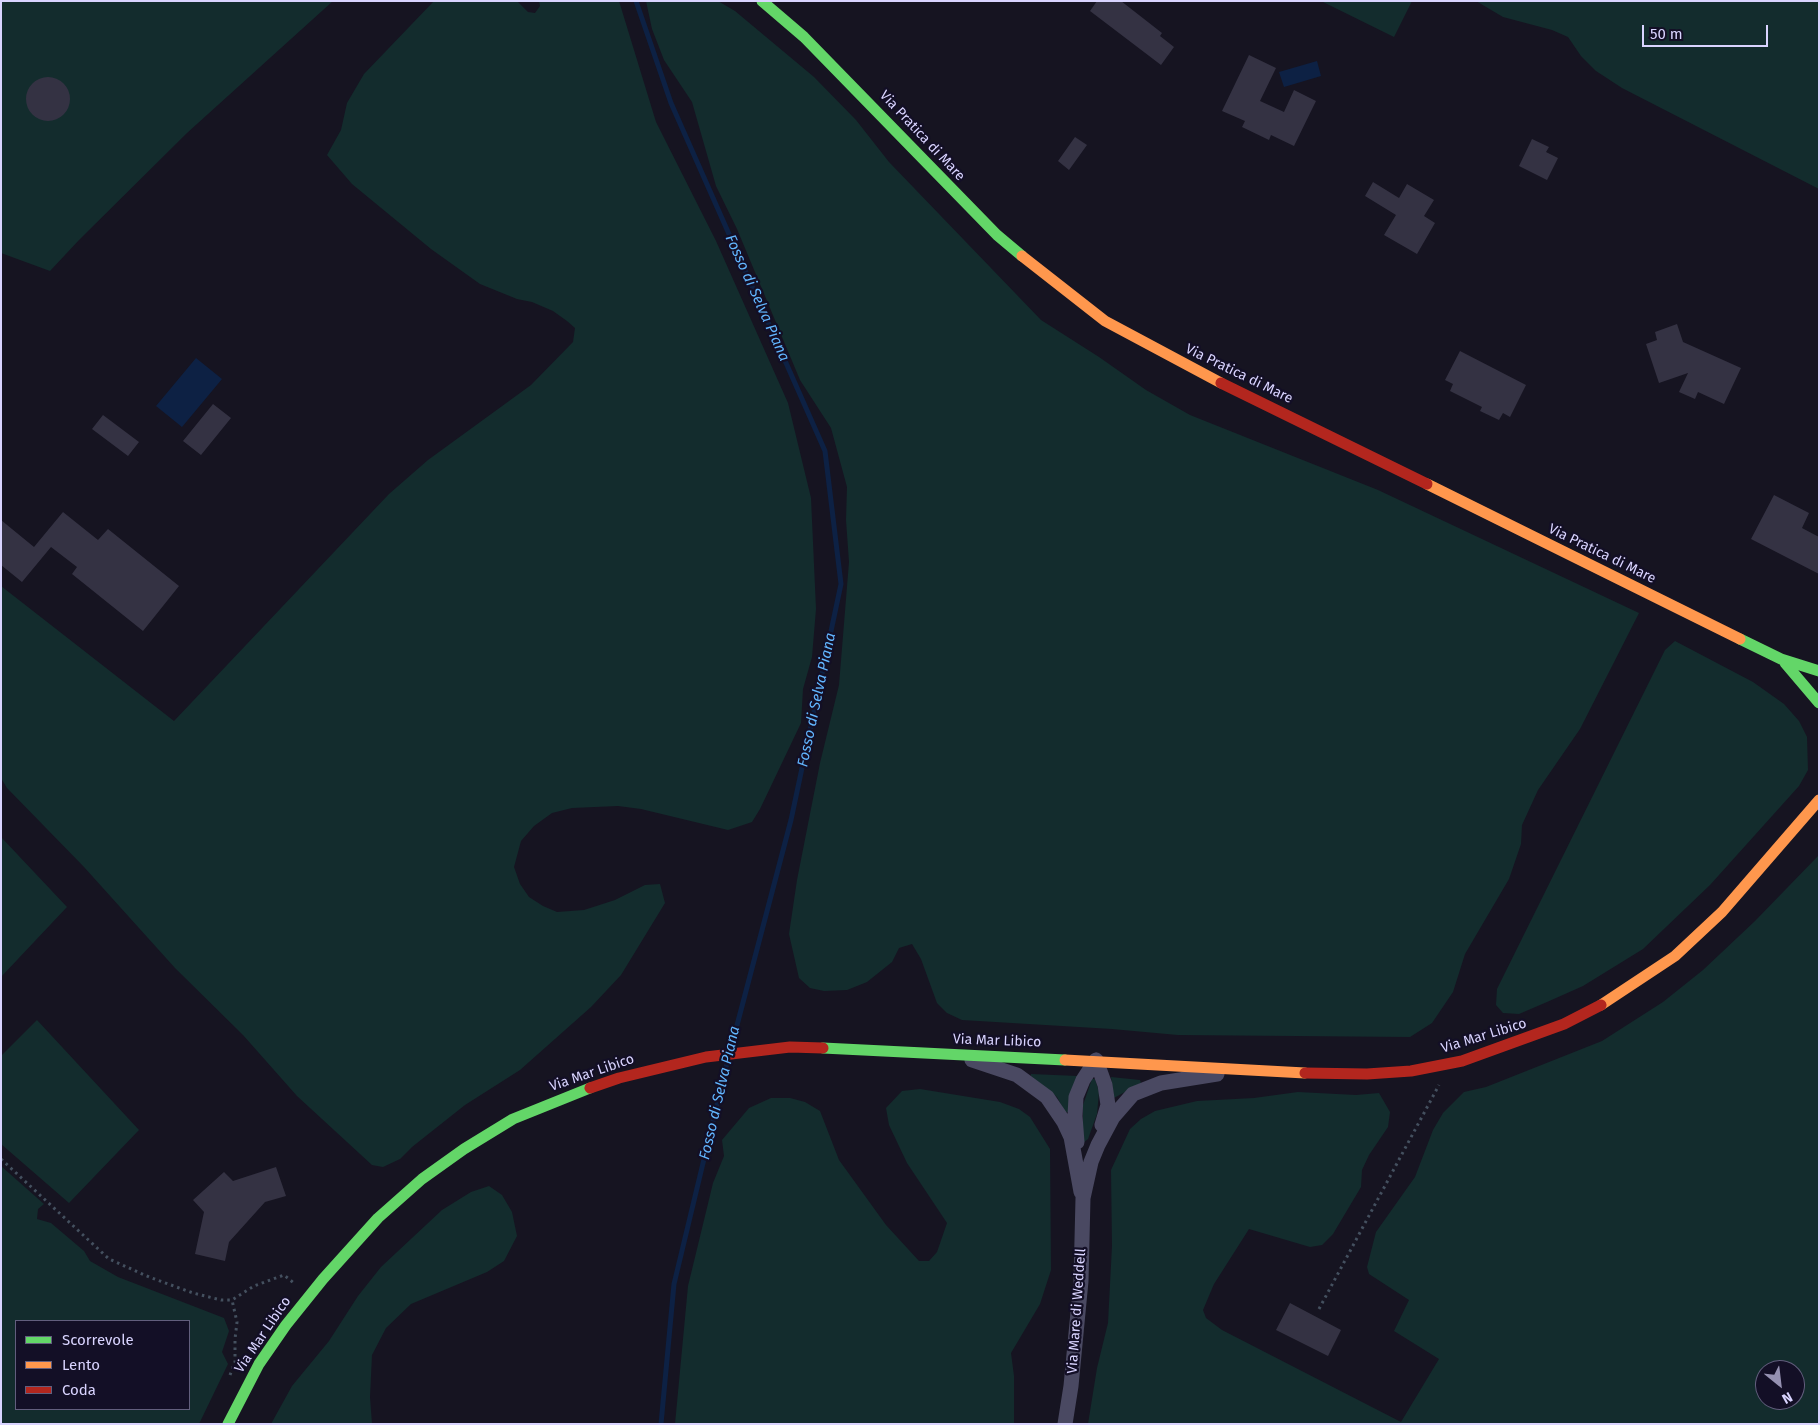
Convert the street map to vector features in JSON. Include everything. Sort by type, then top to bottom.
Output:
[{"type":"street","name":"Via Pratica di Mare","points":[[762,1],[804,37],[997,235],[1051,281],[1099,317],[1168,356],[1781,659],[1819,671]]},
{"type":"street","name":"Via Pratica di Mare","points":[[1781,659],[1804,683],[1819,703]]},
{"type":"street","name":"Via Mar Libico","points":[[228,1424],[263,1358],[309,1296],[364,1232],[392,1205],[434,1170],[485,1135],[532,1110],[639,1072],[706,1057],[790,1047],[835,1047],[957,1055],[1096,1060],[1232,1070],[1367,1074],[1411,1071],[1473,1058],[1549,1030],[1610,1000],[1644,979],[1675,956],[1722,912],[1819,800]]},
{"type":"street","name":"Via Mare di Weddell","points":[[957,1055],[1017,1075],[1047,1098],[1064,1122],[1071,1137],[1083,1198]]},
{"type":"street","points":[[1083,1198],[1096,1137],[1106,1116],[1108,1105],[1105,1085],[1096,1060]]},
{"type":"street","points":[[1083,1198],[1075,1116],[1076,1097],[1083,1080],[1096,1060]]},
{"type":"street","name":"Via Mare di Weddell","points":[[1065,1424],[1071,1386],[1081,1281],[1083,1198],[1091,1162],[1098,1145],[1113,1117],[1133,1094],[1161,1083],[1232,1070]]},
{"type":"path","points":[[1318,1308],[1451,1063]]},
{"type":"path","points":[[1,1159],[110,1259],[193,1293],[221,1300],[232,1300],[254,1286],[284,1274],[309,1296]]},
{"type":"path","points":[[229,1380],[235,1362],[234,1340],[237,1322],[232,1300]]},
{"type":"green space","points":[[1,1],[333,1],[187,133],[50,271],[1,253]]},
{"type":"green space","points":[[434,1],[517,1],[528,12],[535,13],[540,6],[539,1],[619,1],[656,122],[716,241],[788,403],[811,498],[816,609],[812,657],[803,689],[801,723],[752,822],[728,830],[641,809],[618,806],[572,808],[552,813],[534,826],[521,841],[514,867],[520,884],[529,897],[543,906],[557,912],[584,910],[615,900],[645,885],[660,884],[665,903],[621,975],[591,1007],[520,1070],[465,1105],[412,1147],[400,1159],[383,1167],[372,1165],[297,1096],[243,1035],[175,968],[84,867],[7,788],[1,778],[1,586],[174,721],[389,494],[428,460],[531,385],[573,342],[575,328],[567,321],[553,311],[532,302],[517,299],[480,284],[431,249],[352,184],[327,155],[341,130],[347,103],[364,74]]},
{"type":"green space","points":[[646,1],[718,1],[735,11],[814,77],[856,120],[889,162],[1041,320],[1146,390],[1190,415],[1378,490],[1639,613],[1580,729],[1538,790],[1522,825],[1521,844],[1509,879],[1465,954],[1453,992],[1432,1023],[1410,1037],[1178,1035],[962,1020],[947,1013],[937,1003],[921,959],[912,944],[899,948],[892,962],[867,982],[847,990],[824,991],[810,988],[799,978],[789,934],[797,880],[820,763],[839,685],[849,562],[846,520],[847,487],[831,428],[800,380],[737,229],[716,186],[692,102],[664,60],[652,29]]},
{"type":"green space","points":[[1321,1],[1412,1],[1394,37]]},
{"type":"green space","points":[[1476,1],[1819,1],[1819,189],[1622,88],[1596,71],[1581,56],[1568,37],[1552,30],[1503,17]]},
{"type":"green space","points":[[1675,641],[1753,682],[1784,704],[1799,721],[1807,737],[1808,770],[1799,786],[1710,885],[1643,949],[1583,986],[1519,1014],[1503,1013],[1496,1005],[1497,989],[1665,650]]},
{"type":"green space","points":[[1,837],[67,907],[1,977]]},
{"type":"green space","points":[[1819,855],[1819,1424],[1088,1424],[1097,1368],[1108,1323],[1112,1246],[1111,1170],[1130,1129],[1141,1119],[1155,1111],[1197,1101],[1254,1098],[1298,1092],[1356,1095],[1379,1093],[1390,1112],[1388,1127],[1369,1155],[1362,1170],[1361,1187],[1333,1234],[1322,1245],[1310,1247],[1249,1229],[1214,1284],[1203,1310],[1206,1318],[1222,1330],[1401,1422],[1439,1359],[1394,1331],[1409,1300],[1369,1274],[1367,1267],[1376,1232],[1415,1177],[1433,1130],[1443,1113],[1464,1092],[1486,1087],[1602,1041],[1663,1002],[1703,970],[1755,921]]},
{"type":"green space","points":[[37,1020],[139,1130],[69,1203],[1,1144],[1,1056]]},
{"type":"green space","points":[[1031,1074],[1078,1076],[1069,1112],[1065,1112],[1057,1097]]},
{"type":"green space","points":[[1111,1077],[1140,1080],[1141,1083],[1114,1098]]},
{"type":"green space","points":[[1092,1079],[1095,1079],[1099,1092],[1097,1114],[1088,1139],[1083,1143],[1083,1105]]},
{"type":"green space","points":[[920,1089],[1000,1102],[1019,1109],[1030,1117],[1050,1149],[1051,1270],[1040,1304],[1011,1353],[1014,1376],[1014,1424],[675,1424],[688,1286],[713,1183],[724,1156],[722,1140],[749,1108],[771,1098],[790,1098],[805,1102],[820,1111],[839,1160],[886,1225],[919,1261],[929,1261],[937,1252],[947,1223],[907,1163],[889,1125],[886,1108],[902,1091]]},
{"type":"green space","points":[[1,1166],[44,1204],[38,1209],[37,1219],[51,1223],[84,1251],[90,1261],[118,1277],[224,1318],[229,1331],[222,1352],[228,1364],[199,1424],[1,1424]]},
{"type":"green space","points":[[489,1186],[502,1195],[512,1212],[517,1236],[504,1261],[487,1272],[411,1304],[386,1328],[372,1355],[370,1397],[372,1424],[271,1424],[292,1386],[329,1341],[358,1296],[381,1267],[442,1210],[471,1192]]},
{"type":"water","points":[[1317,61],[1321,76],[1284,87],[1279,72]]},
{"type":"water","points":[[196,358],[222,379],[182,427],[156,406]]},
{"type":"building","points":[[1097,1],[1121,1],[1162,33],[1160,36],[1174,47],[1161,65],[1090,11]]},
{"type":"building","points":[[1249,55],[1276,68],[1260,101],[1284,112],[1294,90],[1316,101],[1294,146],[1271,135],[1269,140],[1242,127],[1245,121],[1222,111]]},
{"type":"building","points":[[48,77],[60,81],[66,87],[70,99],[66,111],[60,117],[48,121],[36,117],[30,111],[26,99],[30,87],[36,81]]},
{"type":"building","points":[[1075,137],[1087,145],[1069,170],[1058,161]]},
{"type":"building","points":[[1532,139],[1549,147],[1546,152],[1558,158],[1547,180],[1519,166]]},
{"type":"building","points":[[1373,182],[1399,198],[1407,184],[1434,200],[1424,216],[1435,223],[1417,254],[1384,235],[1396,215],[1365,196]]},
{"type":"building","points":[[1677,324],[1683,342],[1741,368],[1724,404],[1698,392],[1695,399],[1679,392],[1688,373],[1659,383],[1646,344],[1657,340],[1655,332]]},
{"type":"building","points":[[1460,351],[1526,385],[1510,417],[1503,413],[1499,420],[1480,411],[1482,407],[1450,391],[1453,384],[1445,380]]},
{"type":"building","points":[[213,404],[231,418],[201,455],[183,441]]},
{"type":"building","points":[[103,415],[139,442],[128,456],[92,429]]},
{"type":"building","points":[[1774,495],[1809,513],[1802,528],[1819,537],[1819,574],[1751,539]]},
{"type":"building","points":[[63,512],[98,540],[108,529],[179,586],[143,631],[72,574],[77,567],[51,547],[22,582],[1,565],[1,520],[34,547]]},
{"type":"building","points":[[276,1167],[286,1196],[265,1202],[229,1242],[225,1261],[195,1254],[204,1212],[193,1200],[224,1172],[233,1181]]},
{"type":"building","points":[[1290,1303],[1341,1330],[1328,1356],[1276,1330]]},
{"type":"waterway","name":"Fosso di Selva Piana","points":[[636,1],[671,103],[825,451],[841,584],[791,820],[731,1048]]},
{"type":"waterway","name":"Fosso di Selva Piana","points":[[661,1424],[674,1284],[728,1059]]},
{"type":"traffic: fast","points":[[762,1],[804,37],[997,235],[1022,256]]},
{"type":"traffic: fast","points":[[1740,639],[1781,659],[1819,671]]},
{"type":"traffic: fast","points":[[1785,663],[1819,703]]},
{"type":"traffic: fast","points":[[823,1048],[1065,1060]]},
{"type":"traffic: fast","points":[[228,1424],[259,1364],[286,1325],[323,1279],[378,1218],[422,1179],[464,1149],[513,1119],[590,1088]]},
{"type":"traffic: slow","points":[[1022,256],[1105,321],[1221,383]]},
{"type":"traffic: slow","points":[[1427,484],[1740,639]]},
{"type":"traffic: slow","points":[[1601,1005],[1675,956],[1722,912],[1819,800]]},
{"type":"traffic: slow","points":[[1065,1060],[1305,1073]]},
{"type":"traffic: jam","points":[[1221,383],[1427,484]]},
{"type":"traffic: jam","points":[[1305,1073],[1367,1074],[1411,1071],[1462,1061],[1564,1024],[1601,1005]]},
{"type":"traffic: jam","points":[[590,1088],[619,1078],[706,1057],[790,1047],[823,1048]]}]
